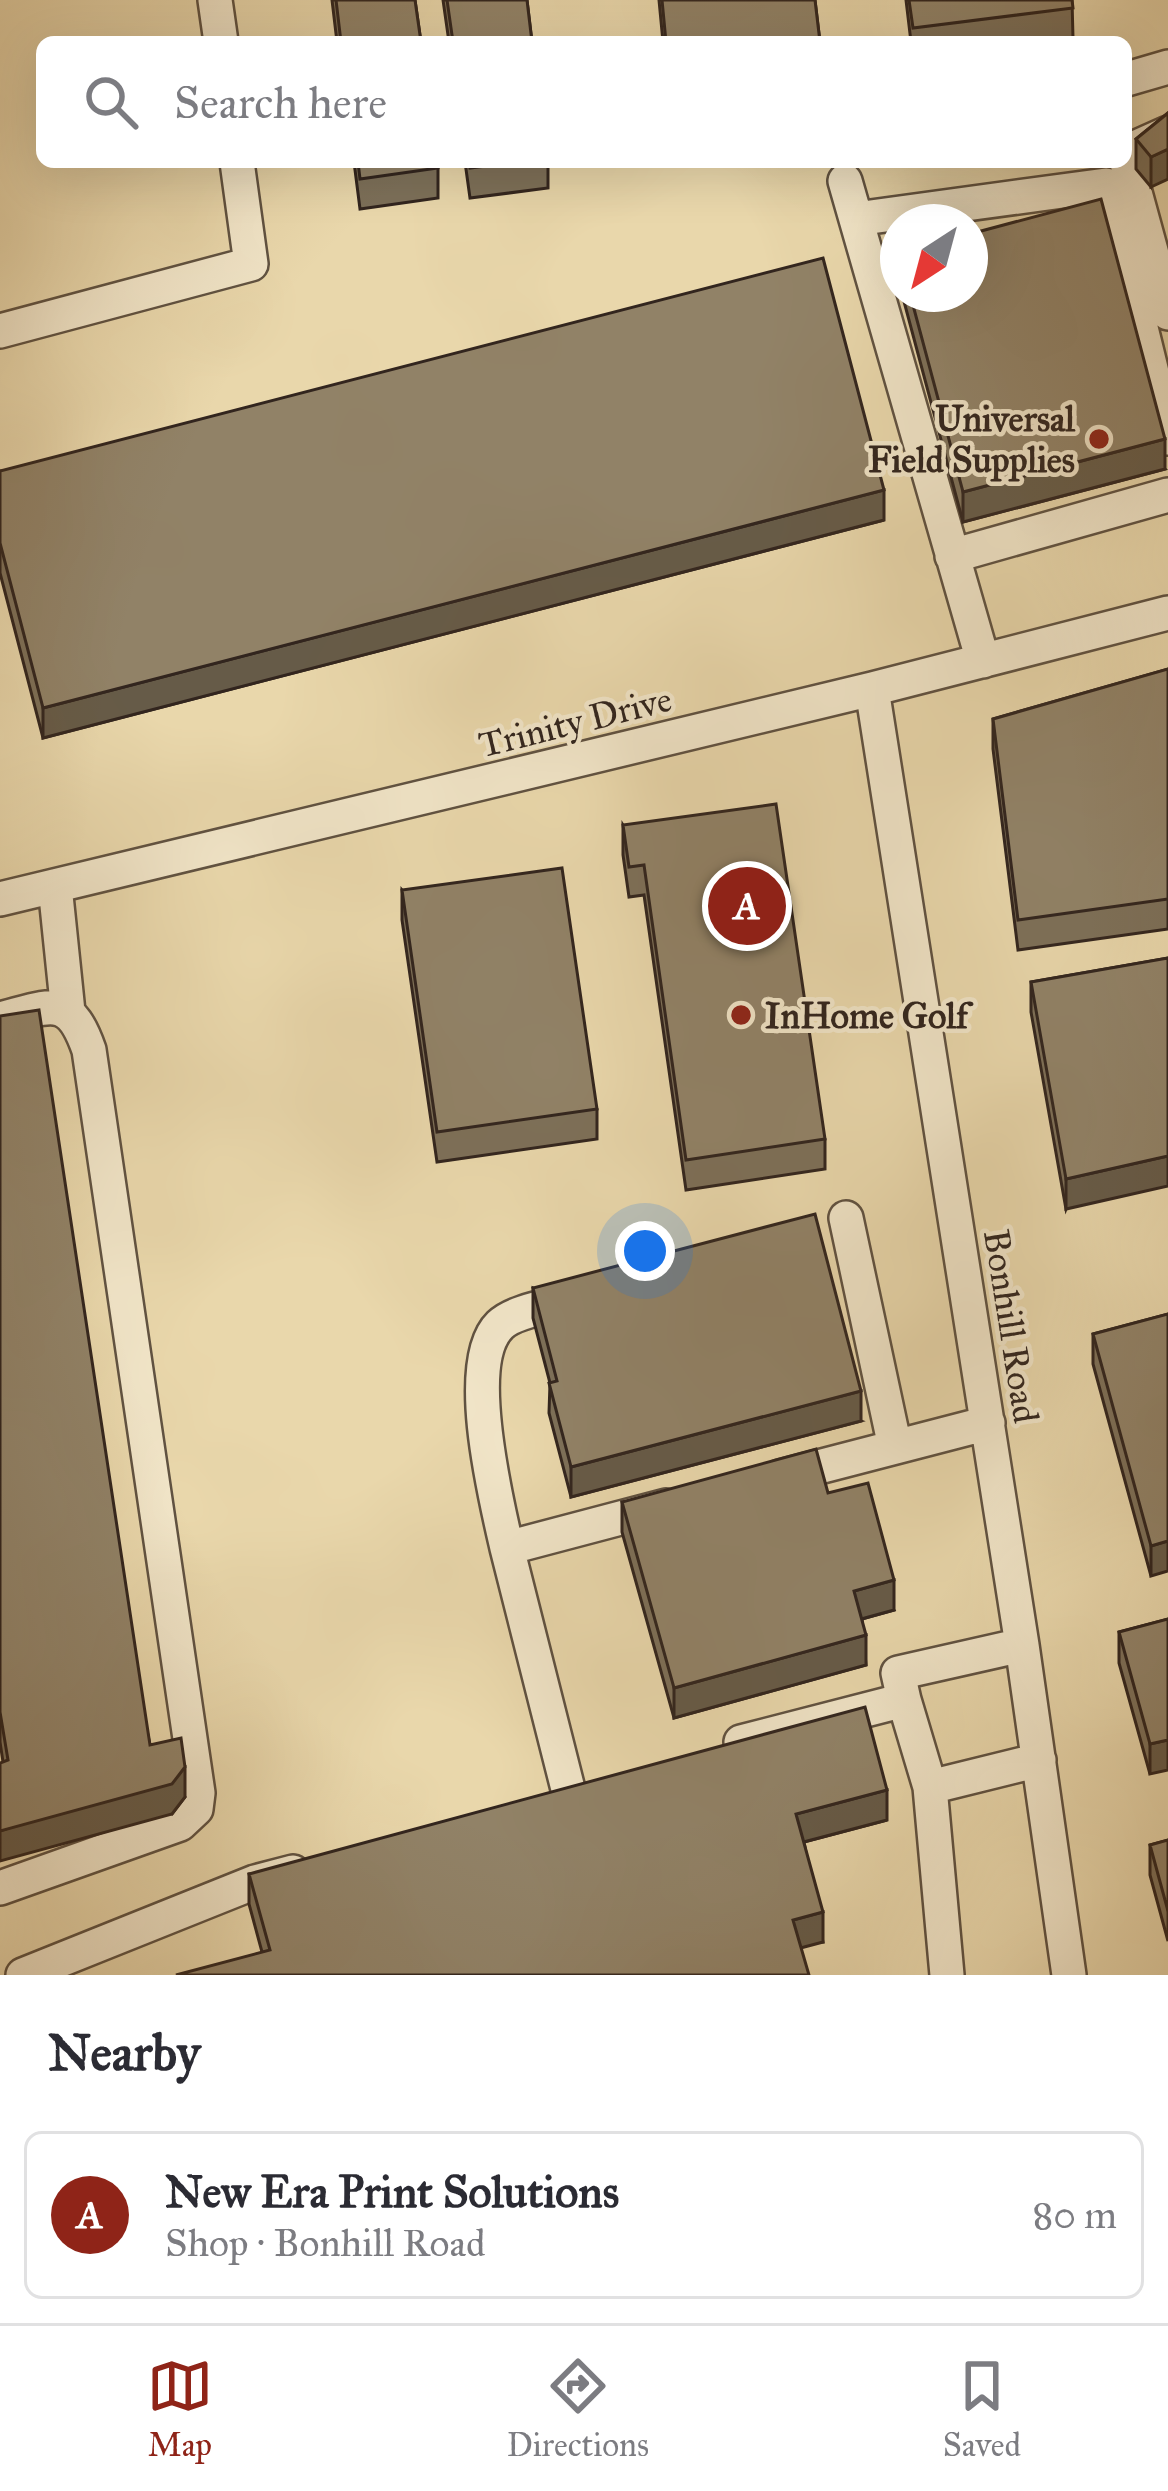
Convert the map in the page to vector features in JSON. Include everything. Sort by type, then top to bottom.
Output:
[{"type":"street","points":[[215,0],[220,36]]},
{"type":"street","points":[[1132,78],[1168,67]]},
{"type":"street","points":[[1132,156],[1139,146],[1168,133]]},
{"type":"street","points":[[0,331],[251,264],[238,168]]},
{"type":"street","points":[[1128,168],[1168,313]]},
{"type":"street","points":[[845,181],[983,661]]},
{"type":"street","points":[[856,219],[1106,185],[1168,438]]},
{"type":"street","points":[[952,556],[1168,495]]},
{"type":"street","name":"Trinity Drive","points":[[0,899],[1168,613]]},
{"type":"street","name":"Bonhill Road","points":[[872,689],[1069,1975]]},
{"type":"street","points":[[55,886],[68,1012]]},
{"type":"street","points":[[0,1019],[47,1007],[68,1012],[79,1021],[89,1050],[198,1793],[196,1809],[180,1824],[0,1888]]},
{"type":"street","points":[[847,1218],[895,1447]]},
{"type":"street","points":[[568,1793],[483,1439],[487,1342],[502,1322],[602,1291]]},
{"type":"street","points":[[758,1483],[988,1423]]},
{"type":"street","points":[[507,1548],[689,1501]]},
{"type":"street","points":[[947,1975],[930,1787],[898,1673],[1022,1645]]},
{"type":"street","points":[[716,1749],[904,1700]]},
{"type":"street","points":[[930,1787],[1039,1760]]},
{"type":"street","points":[[23,1975],[255,1882],[333,1861]]},
{"type":"building","points":[[336,0],[415,0],[420,36],[340,36]]},
{"type":"building","points":[[447,0],[527,0],[531,36],[452,36]]},
{"type":"building","points":[[662,0],[815,0],[819,36],[665,36]]},
{"type":"building","points":[[909,0],[1072,0],[1073,8],[913,28]]},
{"type":"building","points":[[1168,113],[1168,149],[1151,157],[1136,139]]},
{"type":"building","points":[[359,168],[438,168],[360,179]]},
{"type":"building","points":[[1101,199],[1165,439],[963,492],[915,312],[988,312],[988,229]]},
{"type":"building","points":[[823,258],[884,490],[43,708],[0,543],[0,471]]},
{"type":"building","points":[[1168,669],[1168,899],[1018,920],[993,719]]},
{"type":"building","points":[[776,804],[825,1139],[686,1160],[644,865],[629,867],[623,825]]},
{"type":"building","points":[[562,868],[597,1109],[437,1132],[402,890]]},
{"type":"building","points":[[1168,958],[1168,1156],[1066,1179],[1031,982]]},
{"type":"building","points":[[39,1010],[150,1745],[181,1738],[185,1767],[172,1784],[0,1831],[0,1763],[8,1760],[0,1712],[0,1016]]},
{"type":"building","points":[[815,1214],[861,1391],[571,1467],[549,1383],[557,1381],[533,1288]]},
{"type":"building","points":[[1168,1314],[1168,1541],[1151,1546],[1093,1334]]},
{"type":"building","points":[[816,1449],[828,1493],[868,1483],[894,1580],[854,1591],[866,1635],[674,1688],[622,1502]]},
{"type":"building","points":[[1168,1619],[1168,1740],[1150,1744],[1119,1632]]},
{"type":"building","points":[[865,1707],[887,1790],[796,1814],[823,1912],[793,1920],[809,1975],[176,1975],[270,1950],[249,1874]]},
{"type":"building","points":[[1168,1840],[1168,1911],[1150,1845]]},
{"type":"place","name":"Universal Field Supplies","points":[[1099,439]]},
{"type":"place","name":"New Era Print Solutions","points":[[747,906]]},
{"type":"place","name":"InHome Golf","points":[[741,1015]]}]
